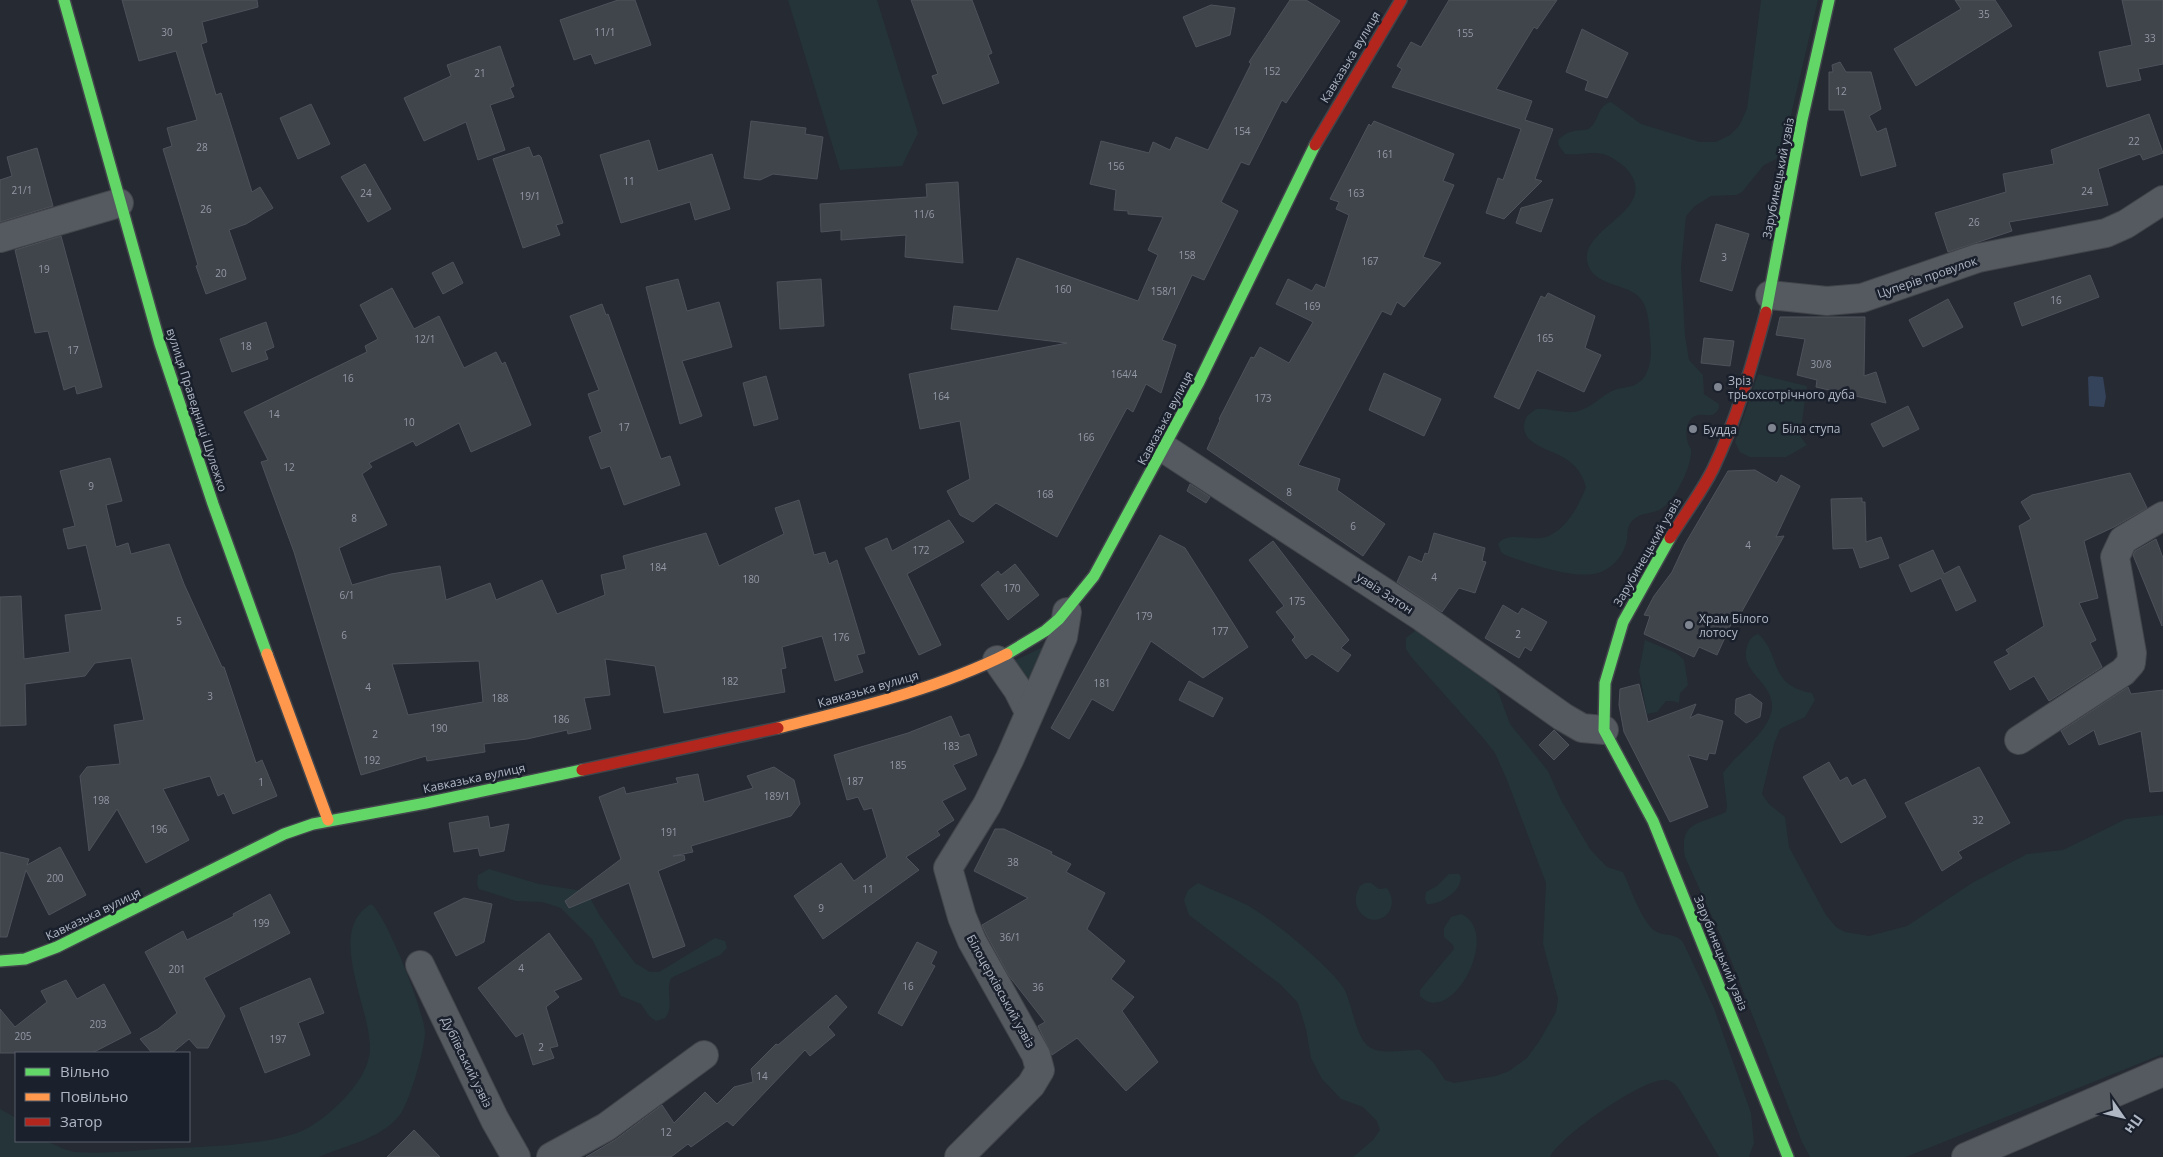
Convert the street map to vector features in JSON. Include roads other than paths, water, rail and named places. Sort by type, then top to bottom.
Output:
[{"type":"street","name":"вулиця Праведниці Шулежко","points":[[64,0],[119,203],[200,467],[328,820]]},
{"type":"street","name":"Кавказька вулиця","points":[[0,961],[25,959],[56,947],[284,834],[328,820],[426,802],[772,730],[898,696],[997,660],[1046,631],[1066,612],[1091,580],[1165,449],[1226,330],[1320,134],[1401,0]]},
{"type":"street","name":"Зарубинецький узвіз","points":[[1788,1157],[1653,821],[1604,730],[1603,711],[1605,683],[1614,644],[1648,574],[1712,470],[1720,453],[1753,361],[1770,296],[1802,120],[1829,0]]},
{"type":"street","name":"Цуперів провулок","points":[[1770,296],[1837,301],[1874,295],[1978,258],[2111,231],[2139,217],[2163,200]]},
{"type":"street","points":[[0,238],[119,203]]},
{"type":"street","name":"узвіз Затон","points":[[1165,449],[1422,617],[1563,717],[1582,728],[1604,730]]},
{"type":"street","points":[[2020,740],[2123,672],[2131,663],[2132,653],[2115,557],[2123,540],[2134,531],[2163,516]]},
{"type":"street","name":"Білоцерківський узвіз","points":[[959,1157],[1031,1085],[1040,1070],[1036,1055],[970,935],[948,868],[998,783],[1063,637],[1066,612]]},
{"type":"street","points":[[997,660],[1018,690],[1030,712]]},
{"type":"street","name":"Дубіївський узвіз","points":[[420,965],[495,1120],[516,1157]]},
{"type":"street","points":[[552,1157],[606,1127],[704,1056]]},
{"type":"street","points":[[1966,1157],[2163,1072]]},
{"type":"water","points":[[2088,377],[2103,377],[2106,397],[2104,407],[2089,406]]},
{"type":"place","name":"Зріз трьохсотрічного дуба","points":[[1718,387]]},
{"type":"place","name":"Біла ступа","points":[[1772,428]]},
{"type":"place","name":"Будда","points":[[1693,429]]},
{"type":"place","name":"Храм Білого лотосу","points":[[1689,625]]}]
